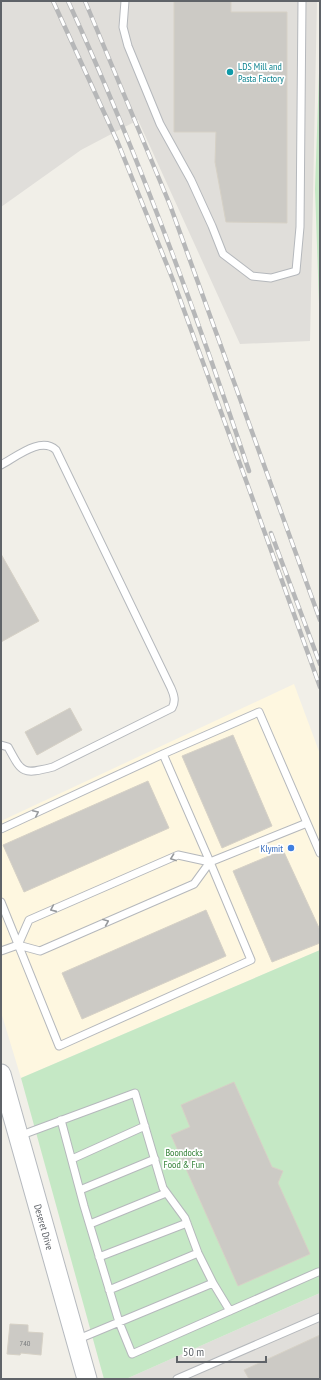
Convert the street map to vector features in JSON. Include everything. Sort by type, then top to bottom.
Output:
[{"type":"street","name":"Deseret Drive","points":[[1,1074],[87,1379]]},
{"type":"lane","points":[[125,1],[123,27],[128,46],[160,124],[194,186],[223,254],[252,276],[271,278],[296,271],[300,227],[302,1]]},
{"type":"lane","points":[[1,464],[35,446],[43,444],[52,445],[56,450],[171,688],[175,704],[172,708],[165,712],[53,767],[40,771],[22,770],[18,766],[8,747],[1,745]]},
{"type":"lane","points":[[1,829],[163,754],[259,712],[320,853]]},
{"type":"lane","points":[[1,902],[59,1046],[251,960],[163,754]]},
{"type":"lane","points":[[1,951],[18,945],[40,951],[194,884],[210,862],[307,823]]},
{"type":"lane","points":[[18,945],[29,920],[178,855],[210,862]]},
{"type":"lane","points":[[18,1136],[135,1093],[163,1188],[185,1218],[198,1253],[213,1283],[230,1311]]},
{"type":"lane","points":[[61,1120],[109,1290],[119,1322],[132,1354],[318,1272]]},
{"type":"lane","points":[[72,1159],[145,1126]]},
{"type":"lane","points":[[80,1190],[155,1159]]},
{"type":"lane","points":[[90,1224],[166,1193]]},
{"type":"lane","points":[[99,1257],[187,1223]]},
{"type":"lane","points":[[109,1290],[198,1253]]},
{"type":"lane","points":[[76,1340],[213,1283]]},
{"type":"lane","points":[[177,1379],[320,1317]]},
{"type":"shaded area","points":[[1,1],[317,1],[310,341],[240,344],[138,120],[81,150],[1,207]]},
{"type":"shaded area","points":[[294,684],[320,754],[320,950],[21,1078],[1,1012],[1,821]]},
{"type":"shaded area","points":[[320,1293],[320,1379],[126,1379]]},
{"type":"green space","points":[[320,44],[320,332],[315,189]]},
{"type":"green space","name":"Boondocks Food & Fun","points":[[320,950],[320,1293],[126,1379],[104,1379],[21,1078]]},
{"type":"building","name":"LDS Mill and Pasta Factory","points":[[174,1],[231,1],[231,12],[287,12],[287,223],[226,222],[215,162],[216,132],[174,132]]},
{"type":"building","points":[[1,554],[39,621],[1,642]]},
{"type":"building","points":[[70,708],[82,730],[37,755],[25,732]]},
{"type":"building","points":[[233,735],[272,826],[222,848],[182,756]]},
{"type":"building","points":[[148,781],[169,828],[24,892],[3,845]]},
{"type":"building","points":[[283,850],[320,930],[320,943],[272,962],[233,871]]},
{"type":"building","points":[[206,910],[226,956],[82,1019],[62,973]]},
{"type":"building","points":[[234,1082],[272,1167],[283,1171],[278,1183],[310,1254],[238,1286],[171,1135],[190,1127],[181,1105]]},
{"type":"building","points":[[10,1324],[28,1325],[28,1332],[43,1333],[41,1355],[21,1353],[20,1355],[7,1354]]},
{"type":"building","points":[[320,1335],[320,1379],[249,1379],[244,1370]]},
{"type":"railway","points":[[53,1],[118,143],[173,280],[320,687]]},
{"type":"railway","points":[[68,1],[94,58],[165,233],[249,471]]},
{"type":"railway","points":[[85,1],[170,205],[320,620]]},
{"type":"railway","points":[[271,533],[320,664]]},
{"type":"place","name":"LDS Mill and Pasta Factory","points":[[230,72]]},
{"type":"place","name":"Klymit","points":[[291,848]]}]
